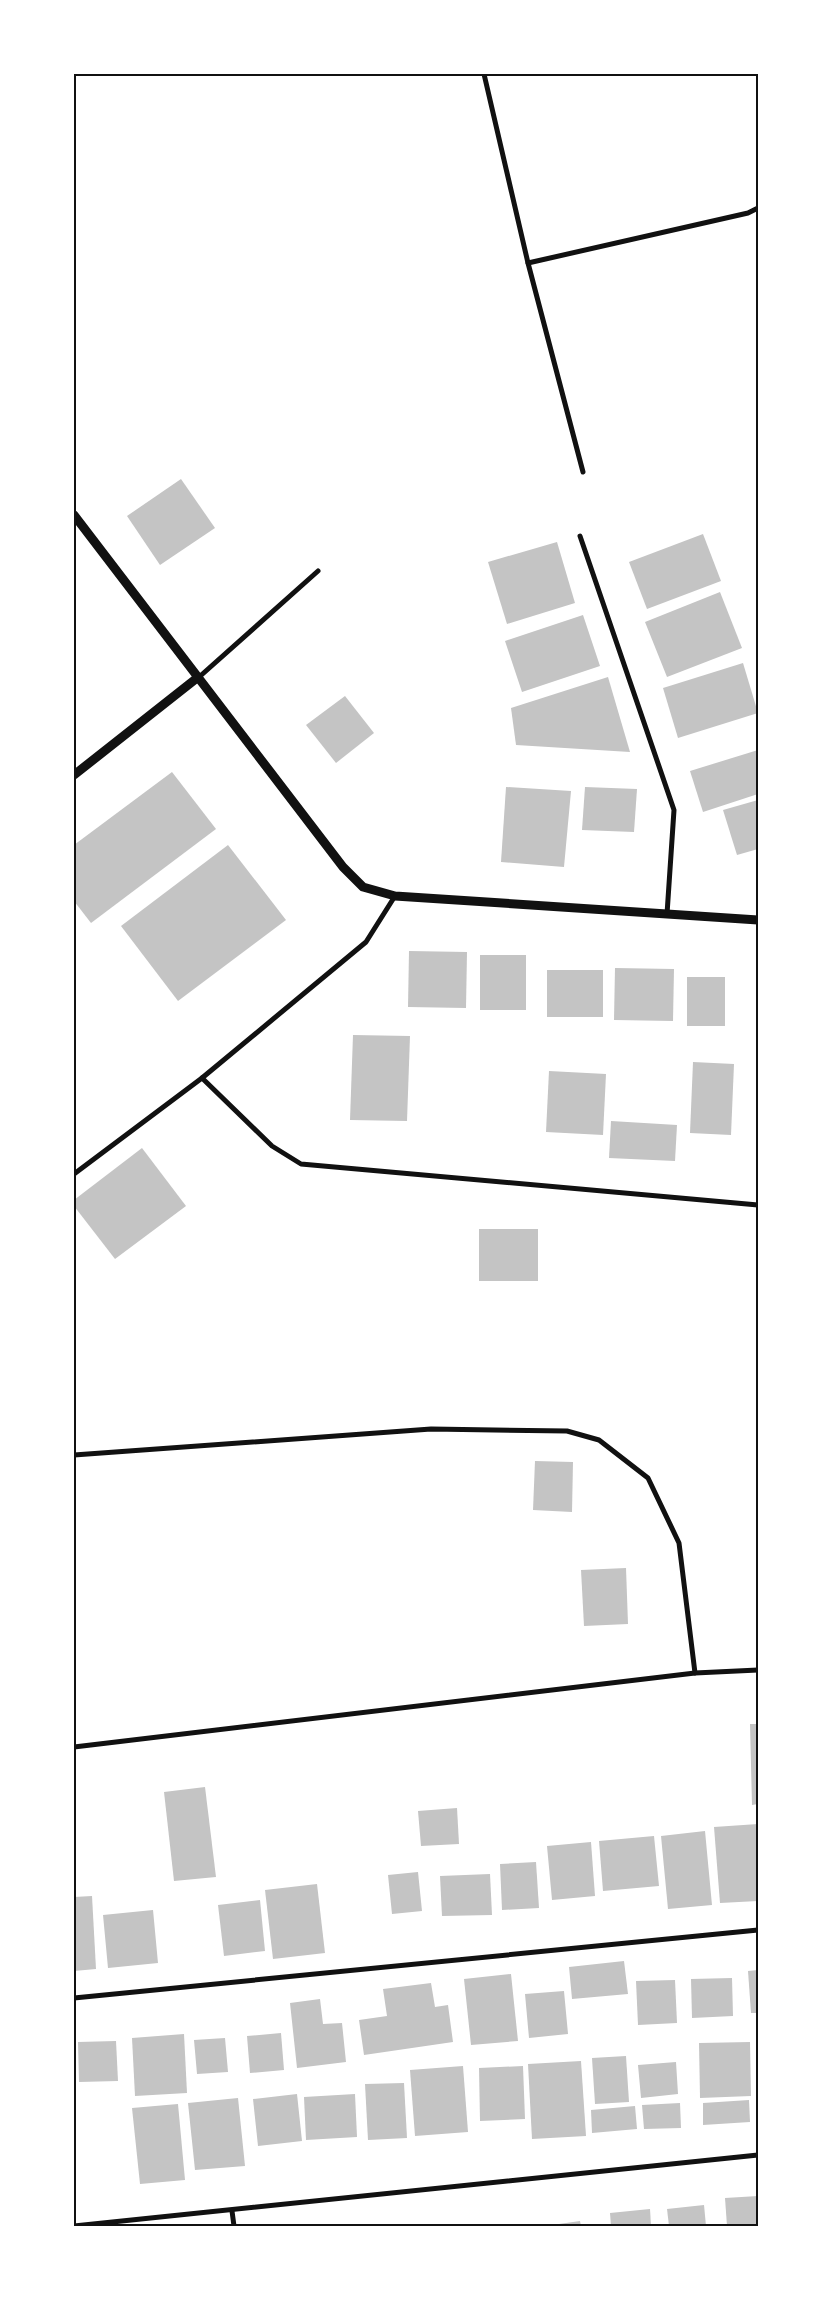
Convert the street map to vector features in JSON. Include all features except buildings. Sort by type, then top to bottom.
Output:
[{"type":"street","points":[[484,74],[528,263],[583,472]]},
{"type":"street","points":[[528,263],[738,215],[758,208]]},
{"type":"street","points":[[74,515],[343,867],[363,887],[395,896],[758,920]]},
{"type":"street","points":[[580,536],[674,810],[667,914]]},
{"type":"street","points":[[74,775],[197,678],[318,571]]},
{"type":"street","points":[[74,1174],[202,1078],[366,942],[395,896]]},
{"type":"street","points":[[202,1078],[272,1146],[301,1164],[758,1205]]},
{"type":"street","points":[[74,1455],[431,1429],[567,1430],[599,1440],[648,1478],[679,1543],[695,1674]]},
{"type":"street","points":[[74,1747],[695,1674],[758,1670]]},
{"type":"street","points":[[74,1998],[758,1930]]},
{"type":"street","points":[[74,2226],[758,2155]]},
{"type":"street","points":[[232,2210],[234,2226]]}]
